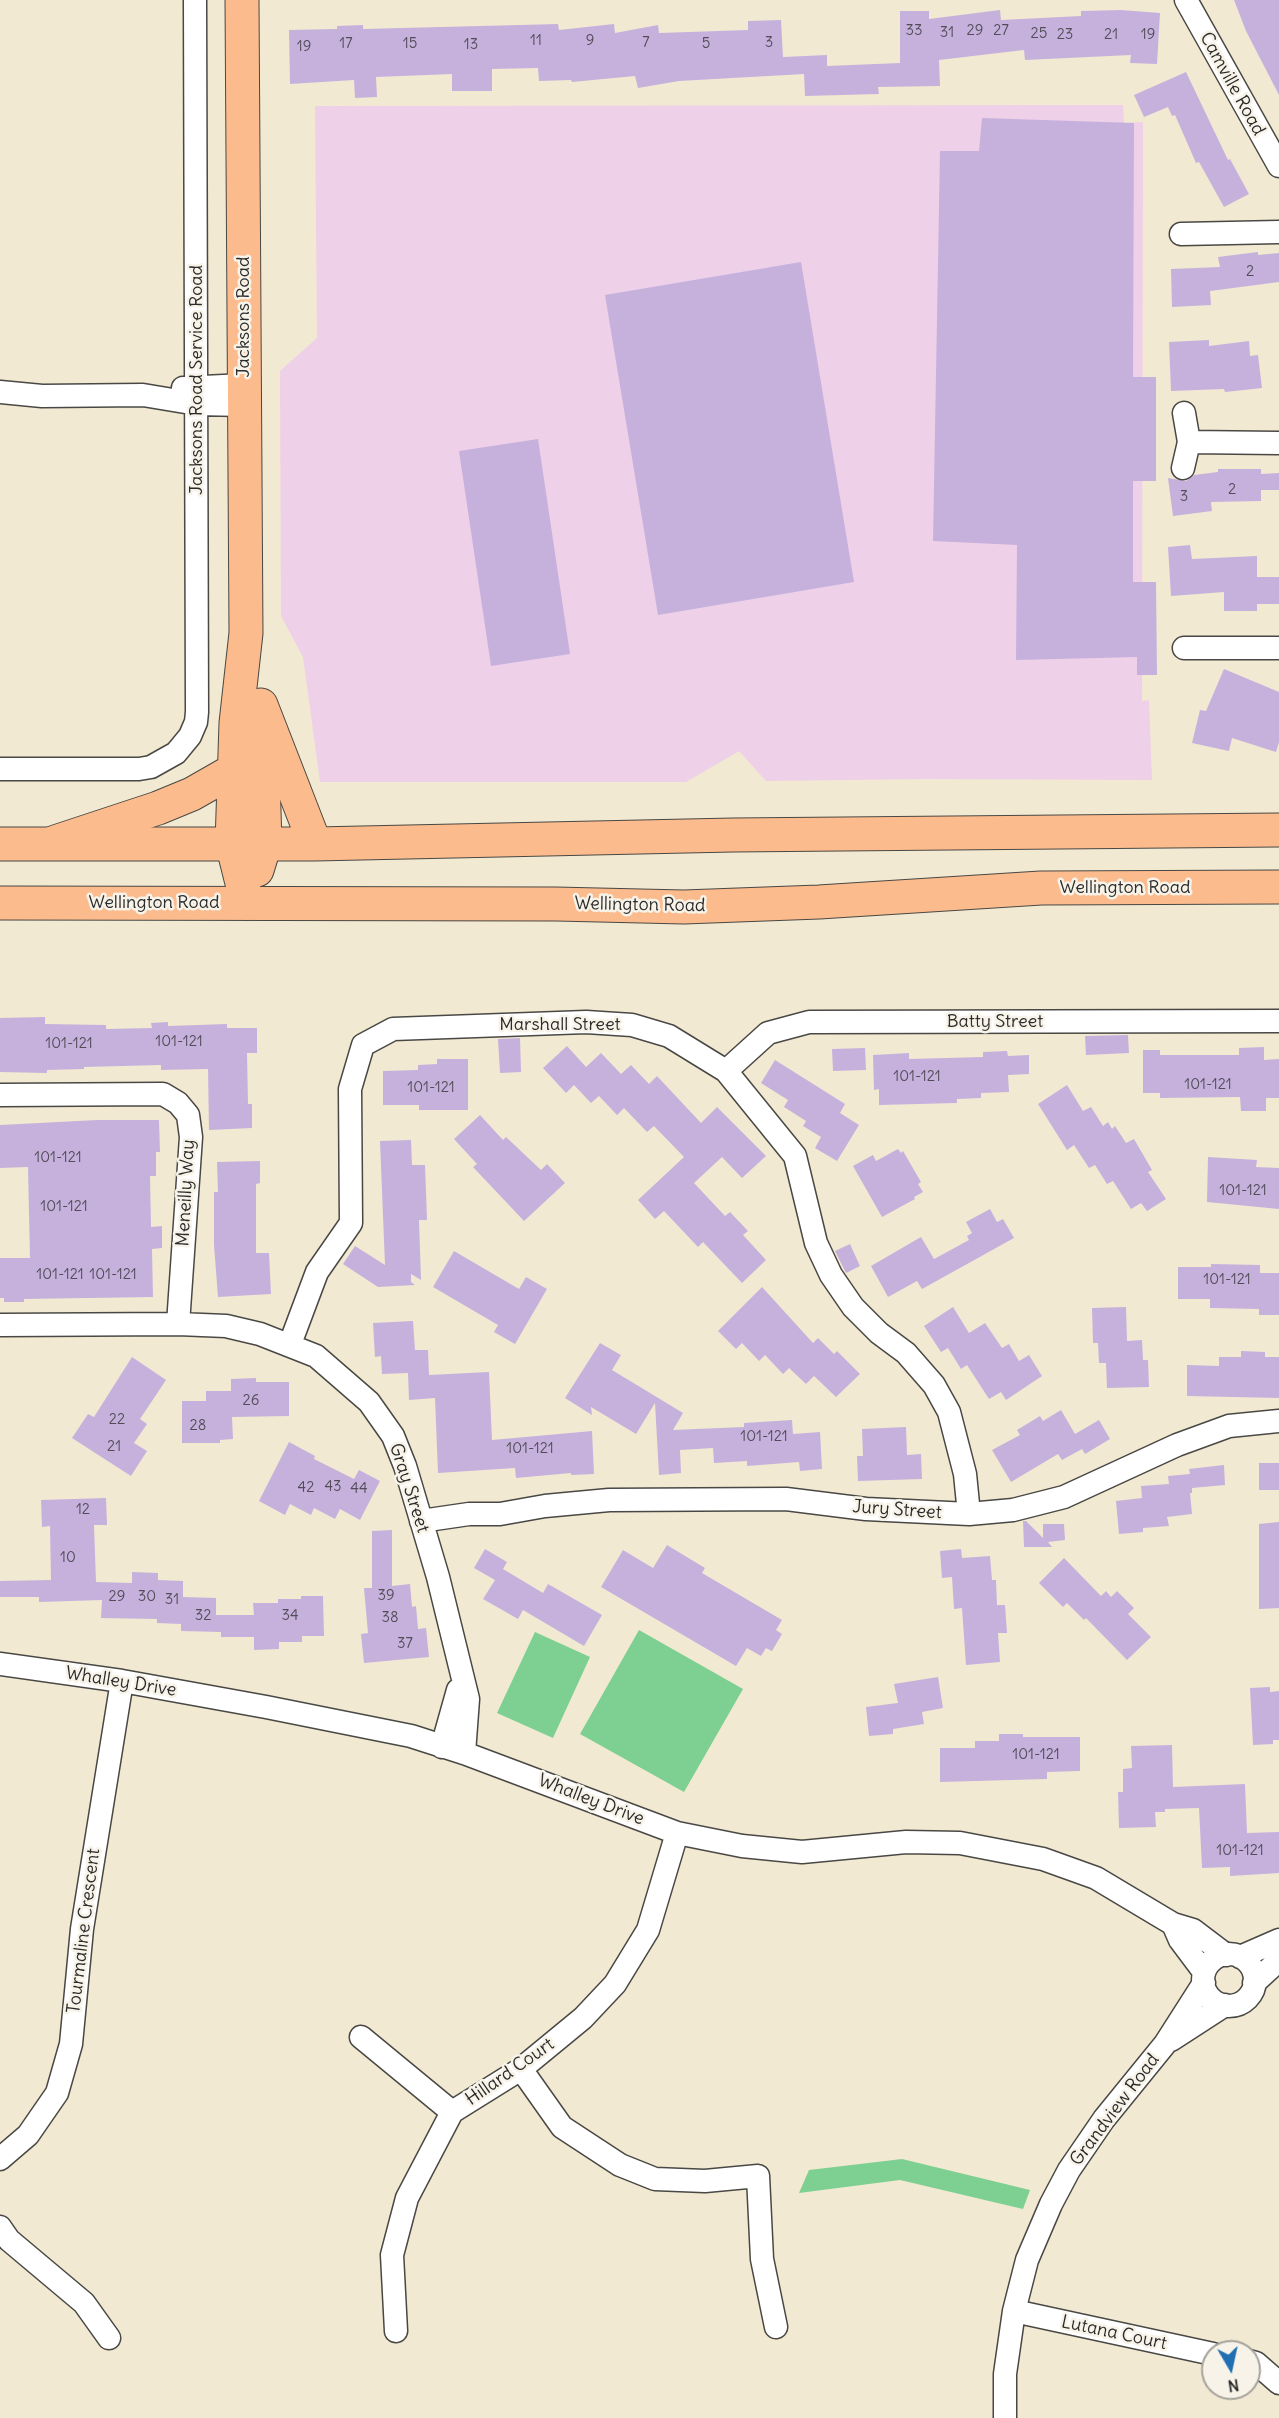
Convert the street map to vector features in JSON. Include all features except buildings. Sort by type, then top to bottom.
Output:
[{"type":"main road","name":"Jacksons Road","points":[[242,0],[246,633],[236,723],[232,843],[247,903]]},
{"type":"main road","name":"Jacksons Road","points":[[246,633],[261,705],[265,844],[247,903]]},
{"type":"main road","points":[[261,705],[315,844]]},
{"type":"main road","points":[[48,844],[158,808],[192,794],[234,770]]},
{"type":"main road","points":[[0,844],[315,844],[733,834],[1279,830]]},
{"type":"main road","name":"Wellington Road","points":[[0,903],[556,904],[684,907],[819,902],[1041,888],[1279,886]]},
{"type":"street","name":"Jacksons Road Service Road","points":[[0,769],[139,769],[151,767],[176,753],[190,736],[197,712],[195,0]]},
{"type":"street","name":"Camville Road","points":[[1186,0],[1279,166]]},
{"type":"street","points":[[1181,234],[1279,231]]},
{"type":"street","points":[[0,392],[42,396],[244,395]]},
{"type":"street","points":[[1183,468],[1189,442],[1184,413]]},
{"type":"street","points":[[1189,442],[1279,443]]},
{"type":"street","points":[[1184,648],[1279,648]]},
{"type":"street","name":"Marshall Street","points":[[290,1344],[316,1272],[351,1223],[350,1089],[363,1045],[393,1029],[585,1022],[632,1025],[669,1036],[726,1071],[795,1156],[816,1243],[831,1275],[853,1307],[879,1333],[913,1361],[934,1384],[944,1403],[958,1443],[965,1474],[969,1514]]},
{"type":"street","name":"Batty Street","points":[[726,1071],[768,1033],[809,1022],[1279,1022]]},
{"type":"street","name":"Meneilly Way","points":[[0,1095],[163,1094],[178,1103],[188,1115],[190,1137],[178,1324]]},
{"type":"street","name":"Gray Street","points":[[0,1325],[225,1326],[260,1334],[316,1356],[369,1402],[393,1436],[405,1466],[438,1577],[468,1699],[464,1753]]},
{"type":"street","name":"Jury Street","points":[[423,1528],[469,1514],[500,1514],[545,1506],[609,1500],[775,1499],[866,1509],[969,1514],[1013,1510],[1064,1497],[1177,1445],[1229,1425],[1279,1421]]},
{"type":"street","name":"Whalley Drive","points":[[0,1664],[122,1681],[411,1736],[464,1753],[677,1833],[742,1846],[802,1852],[906,1842],[960,1843],[1043,1859],[1096,1878],[1173,1924],[1193,1930],[1233,1956]]},
{"type":"street","name":"Gray Street","points":[[442,1747],[462,1680]]},
{"type":"street","name":"Tourmaline Crescent","points":[[0,2159],[28,2135],[57,2093],[71,2044],[82,1929],[122,1681]]},
{"type":"street","name":"Hillard Court","points":[[396,2331],[392,2255],[407,2198],[452,2112],[521,2069],[584,2018],[615,1984],[648,1930],[677,1833]]},
{"type":"street","name":"Whalley Drive","points":[[1173,1924],[1180,1940],[1204,1977]]},
{"type":"street","points":[[1233,1956],[1251,1968],[1254,1983],[1252,1991],[1241,2003],[1225,2005],[1218,2003],[1208,1995],[1204,1977],[1213,1960],[1233,1956],[1279,1940]]},
{"type":"street","points":[[1254,1983],[1279,1960]]},
{"type":"street","name":"Grandview Road","points":[[1005,2418],[1005,2374],[1014,2311],[1028,2260],[1069,2170],[1104,2118],[1165,2044],[1204,1977]]},
{"type":"street","name":"Grandview Road","points":[[1165,2044],[1225,2005]]},
{"type":"street","points":[[361,2037],[452,2112]]},
{"type":"street","points":[[521,2069],[562,2127],[620,2165],[656,2179],[705,2181],[758,2176],[762,2259],[776,2327]]},
{"type":"street","points":[[0,2227],[9,2240],[84,2303],[109,2338]]},
{"type":"street","name":"Lutana Court","points":[[1014,2311],[1201,2351]]},
{"type":"street","points":[[1261,2367],[1279,2383]]},
{"type":"shaded area","points":[[1123,105],[1124,123],[1143,122],[1142,701],[1149,700],[1152,780],[766,781],[739,751],[686,782],[320,782],[303,657],[281,616],[280,371],[317,338],[315,106]]},
{"type":"green space","points":[[639,1630],[743,1689],[684,1792],[580,1734]]},
{"type":"green space","points":[[535,1632],[590,1657],[553,1738],[497,1713]]},
{"type":"green space","points":[[902,2159],[1030,2190],[1023,2209],[900,2180],[799,2193],[809,2170]]}]
